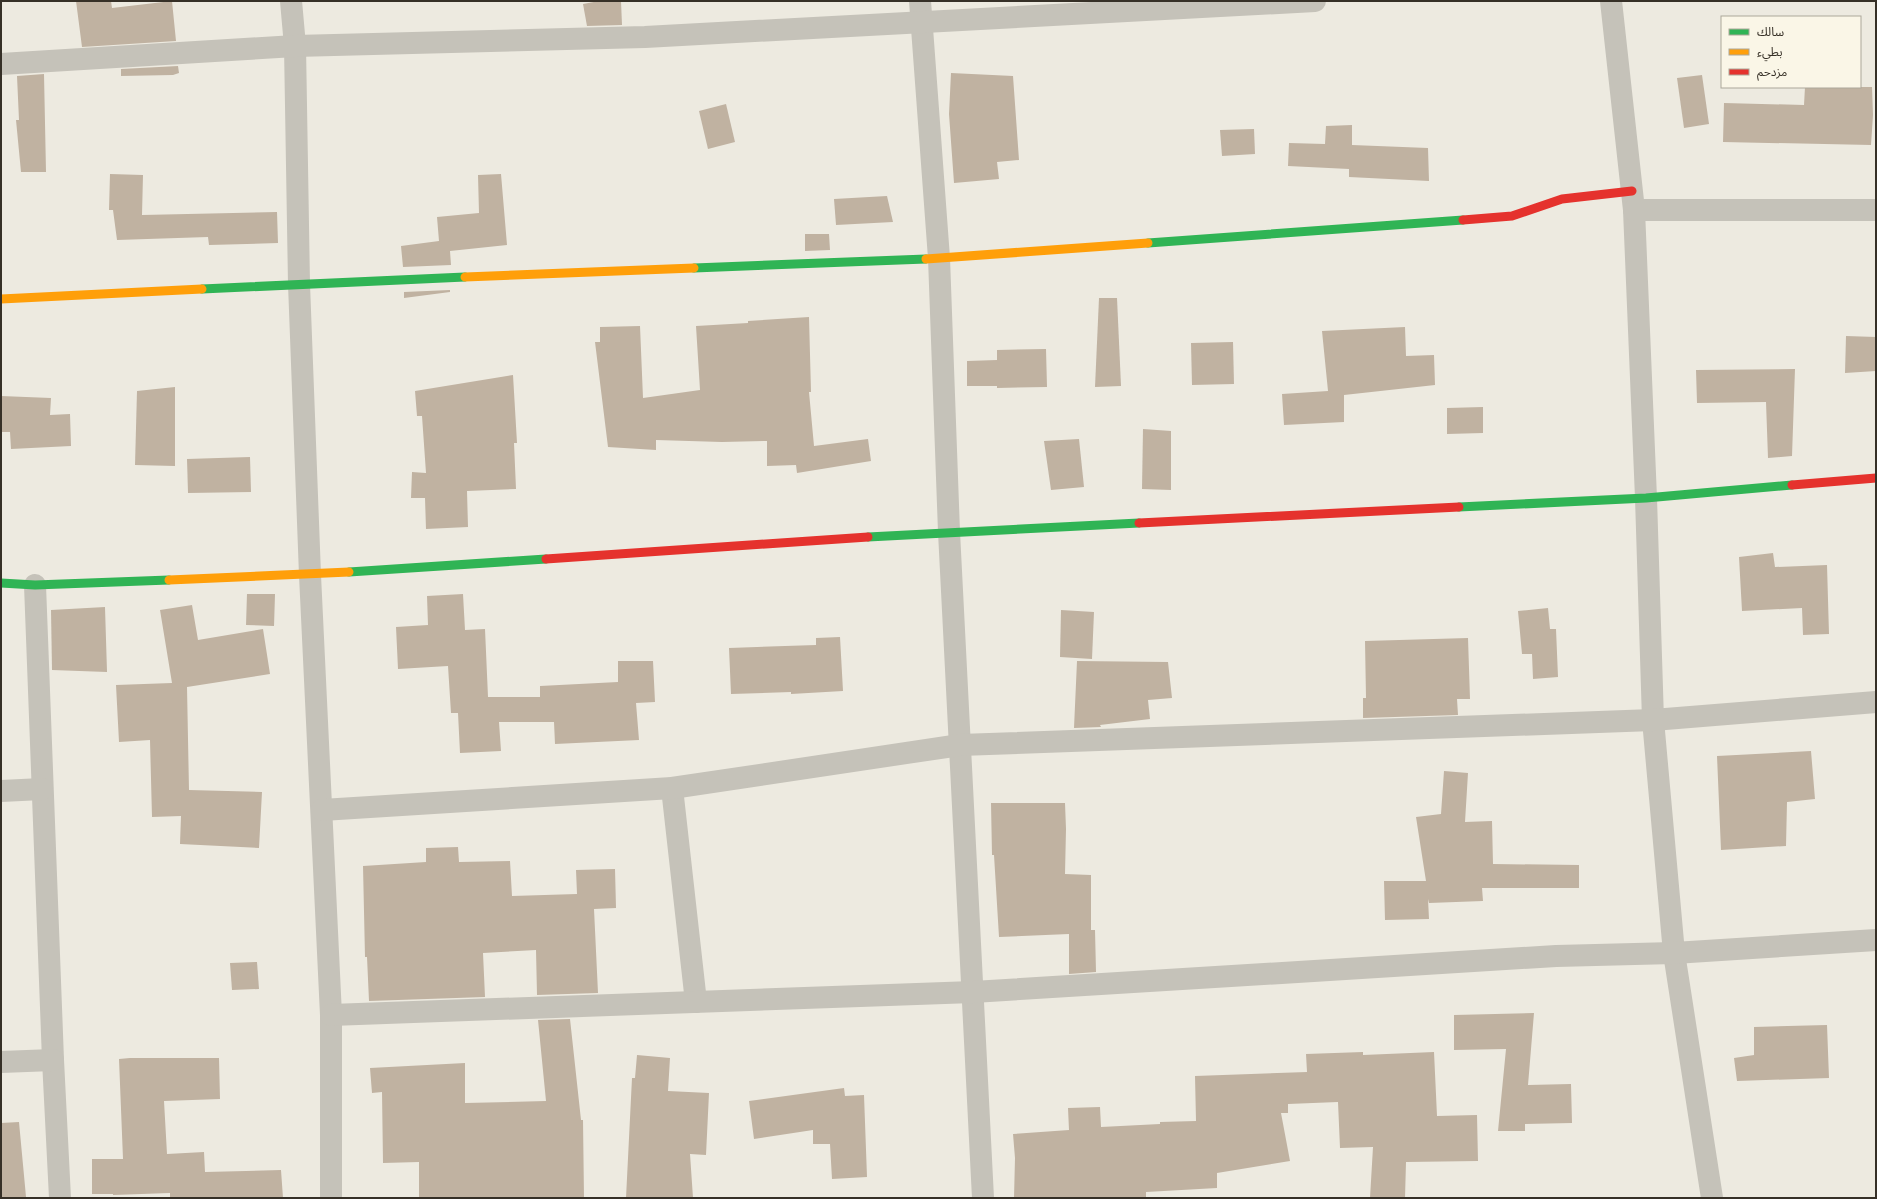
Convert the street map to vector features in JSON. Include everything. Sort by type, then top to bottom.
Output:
[{"type":"street","points":[[291,1],[295,46],[299,284],[310,575],[331,1015],[331,1198]]},
{"type":"street","points":[[1,64],[295,46],[645,37],[920,11],[1315,1]]},
{"type":"street","points":[[1611,1],[1633,200],[1646,498],[1653,720],[1674,953],[1712,1198]]},
{"type":"street","points":[[920,11],[939,258],[949,532],[983,1198]]},
{"type":"street","points":[[1,299],[299,284],[939,258],[1512,216],[1522,214],[1550,202],[1562,199],[1633,200],[1876,210]]},
{"type":"street","points":[[1,583],[36,585],[310,575],[949,532],[1646,498],[1876,478]]},
{"type":"street","points":[[36,585],[42,789],[60,1198]]},
{"type":"street","points":[[322,810],[672,788],[960,745],[1653,720],[1876,702]]},
{"type":"street","points":[[672,788],[696,1002]]},
{"type":"street","points":[[1,791],[42,789]]},
{"type":"street","points":[[331,1015],[973,992],[1556,956],[1674,953],[1876,940]]},
{"type":"street","points":[[1,1062],[53,1060]]},
{"type":"building","points":[[76,1],[111,1],[112,8],[172,1],[176,41],[82,47]]},
{"type":"building","points":[[599,1],[621,1],[622,25],[587,26],[583,4]]},
{"type":"building","points":[[178,66],[179,73],[173,75],[121,76],[121,69]]},
{"type":"building","points":[[951,73],[1013,76],[1019,160],[997,162],[999,179],[954,183],[949,114]]},
{"type":"building","points":[[44,74],[46,172],[21,172],[16,120],[19,120],[17,76]]},
{"type":"building","points":[[1702,75],[1709,124],[1684,128],[1677,78]]},
{"type":"building","points":[[1872,87],[1873,115],[1871,145],[1723,142],[1724,103],[1804,105],[1805,88]]},
{"type":"building","points":[[726,104],[735,142],[708,149],[699,111]]},
{"type":"building","points":[[1352,125],[1352,145],[1428,148],[1429,181],[1349,177],[1349,169],[1288,166],[1289,143],[1325,144],[1326,126]]},
{"type":"building","points":[[1254,129],[1255,154],[1222,156],[1220,130]]},
{"type":"building","points":[[110,174],[143,175],[142,215],[277,212],[278,243],[209,245],[208,237],[117,240],[113,210],[109,210]]},
{"type":"building","points":[[501,174],[507,245],[450,251],[451,265],[403,267],[401,246],[439,241],[437,217],[479,213],[478,175]]},
{"type":"building","points":[[887,196],[893,222],[836,225],[834,199]]},
{"type":"building","points":[[805,234],[829,234],[830,250],[805,251]]},
{"type":"building","points":[[450,290],[450,292],[404,298],[404,292]]},
{"type":"building","points":[[1099,298],[1117,298],[1121,386],[1095,387]]},
{"type":"building","points":[[809,317],[811,392],[809,392],[814,446],[868,439],[871,461],[797,473],[796,465],[767,466],[767,441],[722,442],[656,440],[656,450],[608,447],[595,342],[600,342],[600,327],[640,326],[643,398],[700,390],[696,326]]},
{"type":"building","points":[[1405,327],[1406,356],[1434,355],[1435,385],[1344,395],[1344,422],[1284,425],[1282,394],[1328,391],[1322,331]]},
{"type":"building","points":[[1846,336],[1876,337],[1876,371],[1845,373]]},
{"type":"building","points":[[1233,342],[1234,384],[1192,385],[1191,343]]},
{"type":"building","points":[[1046,349],[1047,387],[997,388],[997,386],[967,386],[967,361],[997,360],[997,350]]},
{"type":"building","points":[[1795,369],[1792,456],[1768,458],[1766,402],[1697,403],[1696,370]]},
{"type":"building","points":[[513,375],[517,443],[514,443],[516,489],[467,491],[468,527],[426,529],[425,498],[411,498],[412,472],[426,473],[422,416],[417,416],[415,391]]},
{"type":"building","points":[[175,387],[175,466],[135,465],[137,391]]},
{"type":"building","points":[[1,396],[51,398],[50,415],[70,414],[71,446],[11,449],[10,432],[1,432]]},
{"type":"building","points":[[1483,407],[1483,433],[1447,434],[1447,408]]},
{"type":"building","points":[[1143,429],[1171,431],[1171,490],[1142,489]]},
{"type":"building","points":[[1079,439],[1084,487],[1051,490],[1044,441]]},
{"type":"building","points":[[250,457],[251,492],[188,493],[187,459]]},
{"type":"building","points":[[1773,553],[1775,567],[1827,565],[1829,634],[1803,635],[1802,608],[1742,611],[1739,557]]},
{"type":"building","points":[[247,594],[275,594],[274,626],[246,625]]},
{"type":"building","points":[[463,594],[465,630],[485,629],[488,697],[540,697],[540,686],[618,682],[618,661],[653,661],[655,702],[636,703],[639,740],[555,744],[554,722],[499,722],[501,751],[460,753],[458,713],[451,713],[448,666],[398,669],[396,627],[428,625],[427,596]]},
{"type":"building","points":[[192,605],[198,640],[263,629],[270,674],[187,687],[189,790],[262,792],[259,848],[180,844],[181,816],[152,817],[150,740],[119,742],[116,685],[172,683],[160,610]]},
{"type":"building","points":[[105,607],[107,672],[52,670],[51,610]]},
{"type":"building","points":[[1548,608],[1550,629],[1556,629],[1558,677],[1533,679],[1532,654],[1522,654],[1518,611]]},
{"type":"building","points":[[1061,610],[1094,612],[1092,659],[1060,657]]},
{"type":"building","points":[[840,637],[843,691],[791,694],[791,692],[731,694],[729,648],[816,645],[816,638]]},
{"type":"building","points":[[1468,638],[1470,699],[1457,699],[1458,715],[1363,718],[1363,698],[1366,698],[1365,641]]},
{"type":"building","points":[[1077,661],[1168,662],[1172,698],[1148,700],[1150,719],[1100,725],[1101,727],[1074,728]]},
{"type":"building","points":[[1811,751],[1815,799],[1787,802],[1786,846],[1721,850],[1717,756]]},
{"type":"building","points":[[1444,771],[1468,773],[1465,822],[1492,821],[1493,864],[1579,865],[1579,888],[1482,888],[1483,901],[1429,903],[1428,899],[1429,919],[1385,920],[1384,881],[1426,881],[1416,817],[1441,814]]},
{"type":"building","points":[[991,803],[1065,803],[1065,874],[1091,875],[1091,930],[1095,930],[1096,972],[1069,974],[1069,934],[999,937],[994,855],[992,855]]},
{"type":"building","points":[[458,847],[459,862],[510,861],[512,896],[577,894],[576,870],[615,869],[616,908],[594,909],[598,993],[537,995],[536,950],[483,953],[485,997],[369,1001],[367,957],[365,957],[363,866],[426,862],[426,848]]},
{"type":"building","points":[[257,962],[259,989],[232,990],[230,963]]},
{"type":"building","points":[[1534,1013],[1528,1085],[1571,1084],[1572,1123],[1525,1124],[1525,1131],[1498,1131],[1506,1049],[1454,1050],[1454,1015]]},
{"type":"building","points":[[570,1019],[581,1120],[583,1120],[584,1198],[419,1198],[419,1162],[383,1163],[382,1092],[372,1093],[370,1068],[465,1063],[465,1103],[546,1101],[538,1020]]},
{"type":"building","points":[[1827,1025],[1829,1078],[1737,1081],[1734,1058],[1754,1055],[1754,1027]]},
{"type":"building","points":[[1363,1052],[1363,1055],[1434,1052],[1437,1116],[1477,1115],[1478,1161],[1406,1162],[1405,1198],[1370,1198],[1373,1147],[1340,1148],[1338,1102],[1288,1104],[1288,1113],[1281,1113],[1290,1161],[1217,1173],[1217,1188],[1146,1192],[1146,1198],[1014,1198],[1015,1158],[1013,1134],[1069,1130],[1068,1108],[1100,1107],[1101,1127],[1160,1124],[1160,1122],[1196,1121],[1195,1076],[1307,1072],[1306,1054]]},
{"type":"building","points":[[637,1055],[670,1058],[668,1091],[709,1093],[706,1155],[690,1154],[693,1198],[626,1198],[632,1078],[635,1078]]},
{"type":"building","points":[[219,1058],[220,1099],[164,1101],[167,1154],[204,1152],[205,1172],[281,1170],[283,1198],[170,1198],[170,1193],[113,1195],[92,1194],[92,1159],[123,1159],[119,1059]]},
{"type":"building","points":[[844,1088],[845,1096],[864,1095],[867,1177],[832,1179],[830,1144],[813,1144],[813,1130],[754,1139],[749,1101]]},
{"type":"building","points":[[19,1122],[26,1197],[1,1198],[1,1123]]},
{"type":"traffic: fast","points":[[1148,243],[1463,220]]},
{"type":"traffic: fast","points":[[694,268],[926,259]]},
{"type":"traffic: fast","points":[[202,289],[465,277]]},
{"type":"traffic: fast","points":[[1459,507],[1646,498],[1792,485]]},
{"type":"traffic: fast","points":[[868,537],[1139,523]]},
{"type":"traffic: fast","points":[[349,572],[546,559]]},
{"type":"traffic: fast","points":[[1,583],[35,585],[169,580]]},
{"type":"traffic: slow","points":[[926,259],[1148,243]]},
{"type":"traffic: slow","points":[[465,277],[694,268]]},
{"type":"traffic: slow","points":[[1,299],[202,289]]},
{"type":"traffic: slow","points":[[169,580],[349,572]]},
{"type":"traffic: jam","points":[[1463,220],[1512,216],[1562,199],[1632,191]]},
{"type":"traffic: jam","points":[[1792,485],[1876,478]]},
{"type":"traffic: jam","points":[[1139,523],[1459,507]]},
{"type":"traffic: jam","points":[[546,559],[868,537]]}]
